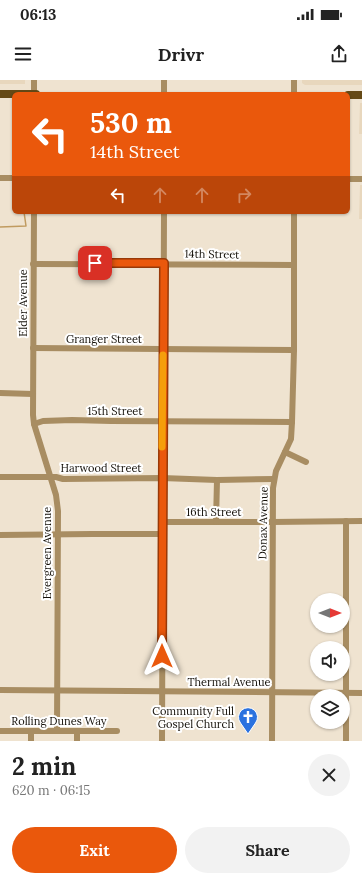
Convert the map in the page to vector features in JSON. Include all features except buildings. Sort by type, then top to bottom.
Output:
[{"type":"main road","points":[[0,94],[12,94]]},
{"type":"main road","points":[[350,95],[362,95]]},
{"type":"street","points":[[34,80],[35,92]]},
{"type":"street","points":[[164,80],[164,92]]},
{"type":"street","points":[[294,80],[294,92]]},
{"type":"street","points":[[0,178],[12,178]]},
{"type":"street","points":[[350,179],[362,179]]},
{"type":"street","name":"Elder Avenue","points":[[33,394],[34,214]]},
{"type":"street","points":[[162,741],[162,420],[164,214]]},
{"type":"street","name":"Donax Avenue","points":[[272,741],[272,522],[274,479],[276,471],[291,438],[294,350],[294,214]]},
{"type":"street","name":"14th Street","points":[[33,264],[164,263],[294,265]]},
{"type":"street","name":"Granger Street","points":[[33,348],[294,350]]},
{"type":"street","points":[[0,393],[33,394]]},
{"type":"street","name":"Evergreen Avenue","points":[[33,394],[34,424],[56,495],[58,511],[57,731]]},
{"type":"street","name":"15th Street","points":[[34,424],[44,421],[59,420],[292,422]]},
{"type":"street","points":[[285,452],[306,462]]},
{"type":"street","name":"Harwood Street","points":[[0,477],[162,478],[217,480],[274,479]]},
{"type":"street","points":[[216,522],[217,480]]},
{"type":"street","points":[[346,521],[346,689]]},
{"type":"street","name":"16th Street","points":[[162,522],[362,521]]},
{"type":"street","points":[[0,535],[162,534]]},
{"type":"street","name":"Thermal Avenue","points":[[0,690],[310,693]]},
{"type":"street","name":"Thermal Avenue","points":[[350,693],[362,693]]},
{"type":"street","points":[[346,729],[346,741]]},
{"type":"street","name":"Rolling Dunes Way","points":[[0,731],[117,732]]},
{"type":"street","points":[[31,731],[31,741]]},
{"type":"street","points":[[77,731],[77,741]]},
{"type":"shaded area","points":[[0,80],[25,80],[25,84],[0,84]]},
{"type":"shaded area","points":[[302,80],[362,80],[362,85],[305,85],[302,83]]},
{"type":"shaded area","points":[[360,103],[362,103],[362,134],[359,134]]},
{"type":"shaded area","points":[[360,185],[362,185],[362,219],[359,219]]},
{"type":"waterway","points":[[0,227],[26,226],[24,214]]},
{"type":"slow traffic","points":[[162,447],[163,355]]},
{"type":"place","name":"Community Full Gospel Church","points":[[248,734]]},
{"type":"route","points":[[95,263],[164,263],[162,420],[162,656]]}]
